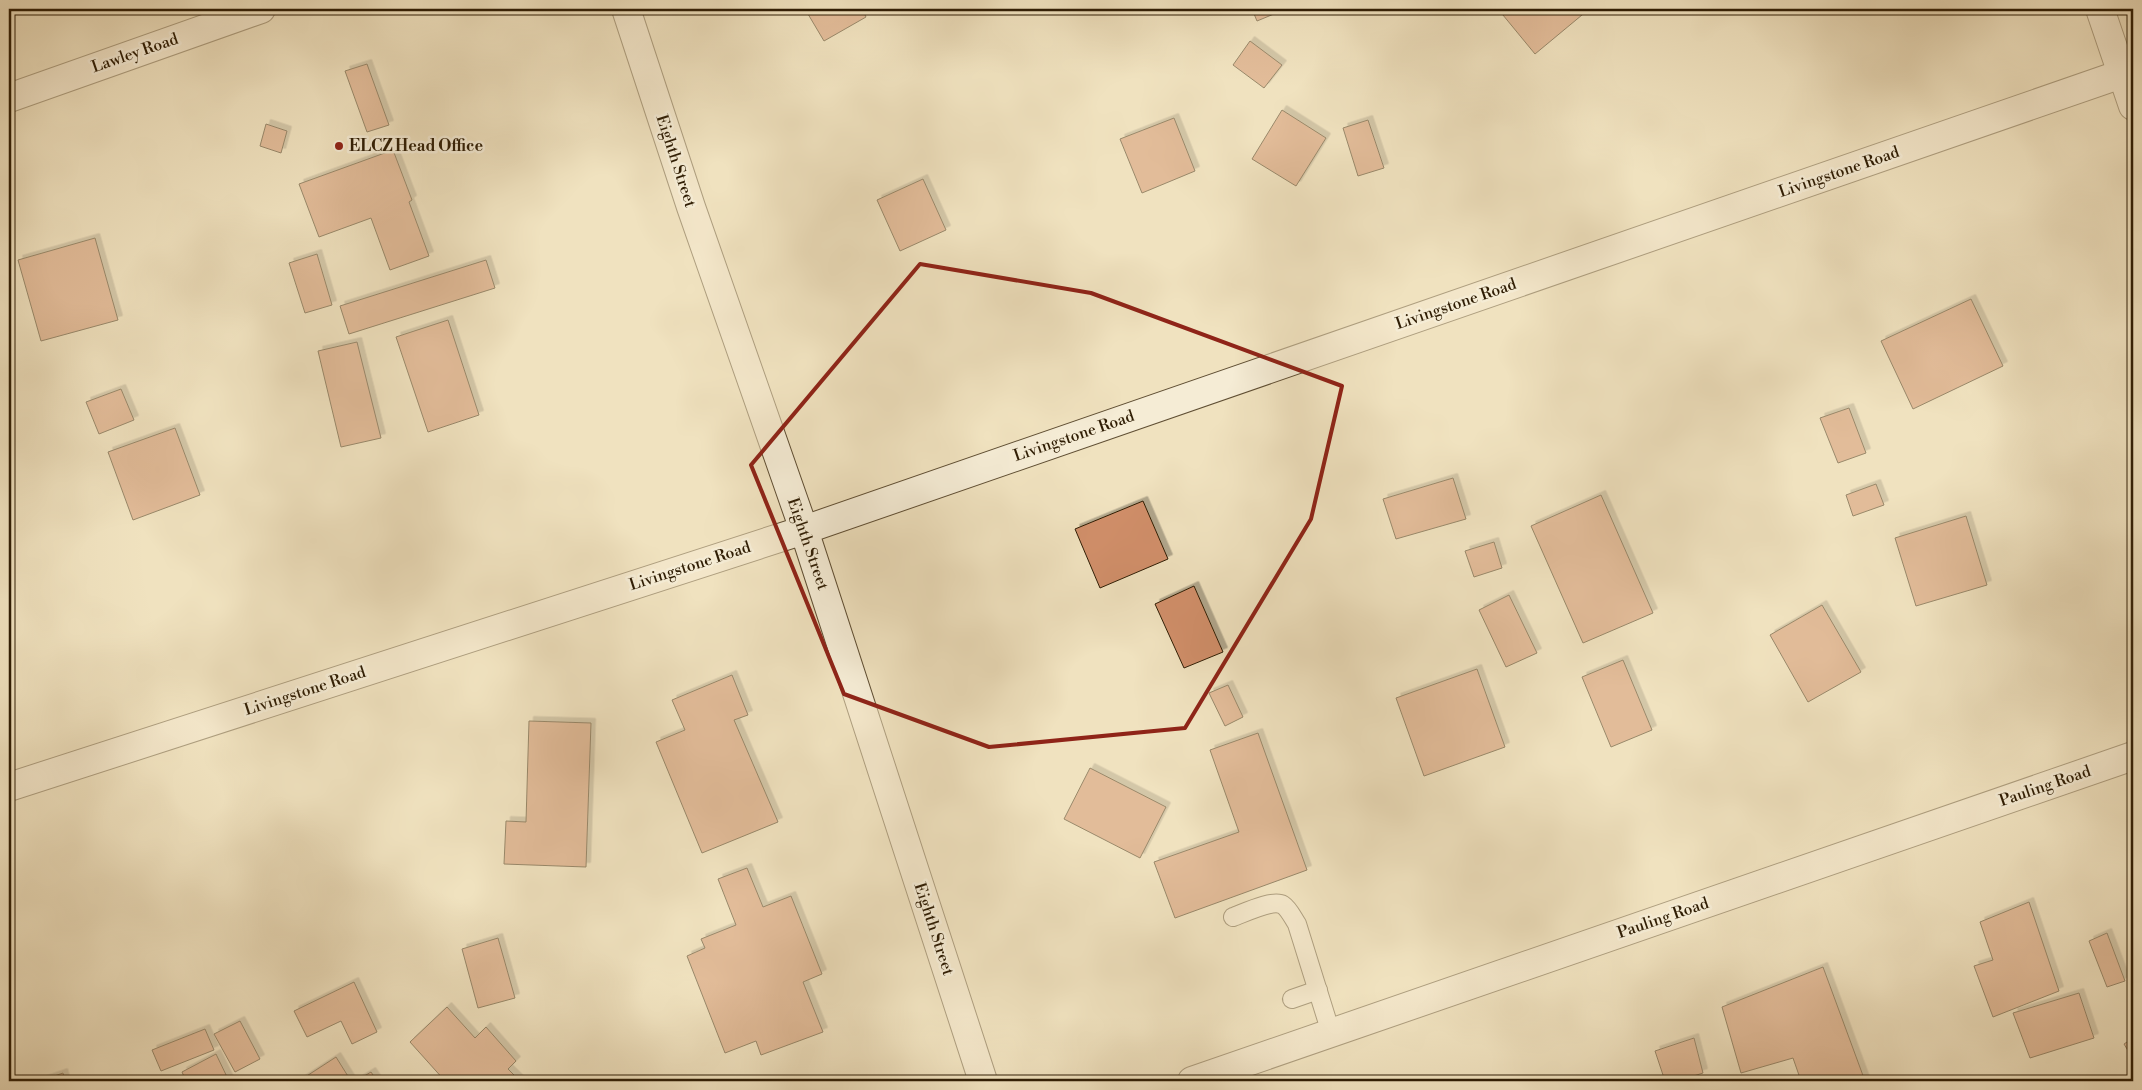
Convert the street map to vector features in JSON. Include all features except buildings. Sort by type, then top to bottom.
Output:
[{"type":"street","name":"Lawley Road","points":[[9,98],[261,9]]},
{"type":"street","name":"Eighth Street","points":[[626,9],[694,216],[804,530],[984,1081]]},
{"type":"street","points":[[2100,9],[2128,72],[2133,106]]},
{"type":"street","name":"Livingstone Road","points":[[9,787],[804,530],[2128,72]]},
{"type":"street","name":"Pauling Road","points":[[1192,1081],[2133,756]]},
{"type":"lane","points":[[1233,917],[1272,904],[1282,905],[1297,924],[1331,1033]]},
{"type":"lane","points":[[1292,999],[1318,990]]},
{"type":"highlighted area","points":[[920,264],[1091,293],[1342,386],[1311,519],[1185,728],[989,747],[844,694],[751,465]]},
{"type":"place","name":"ELCZ Head Office","points":[[339,146]]}]
